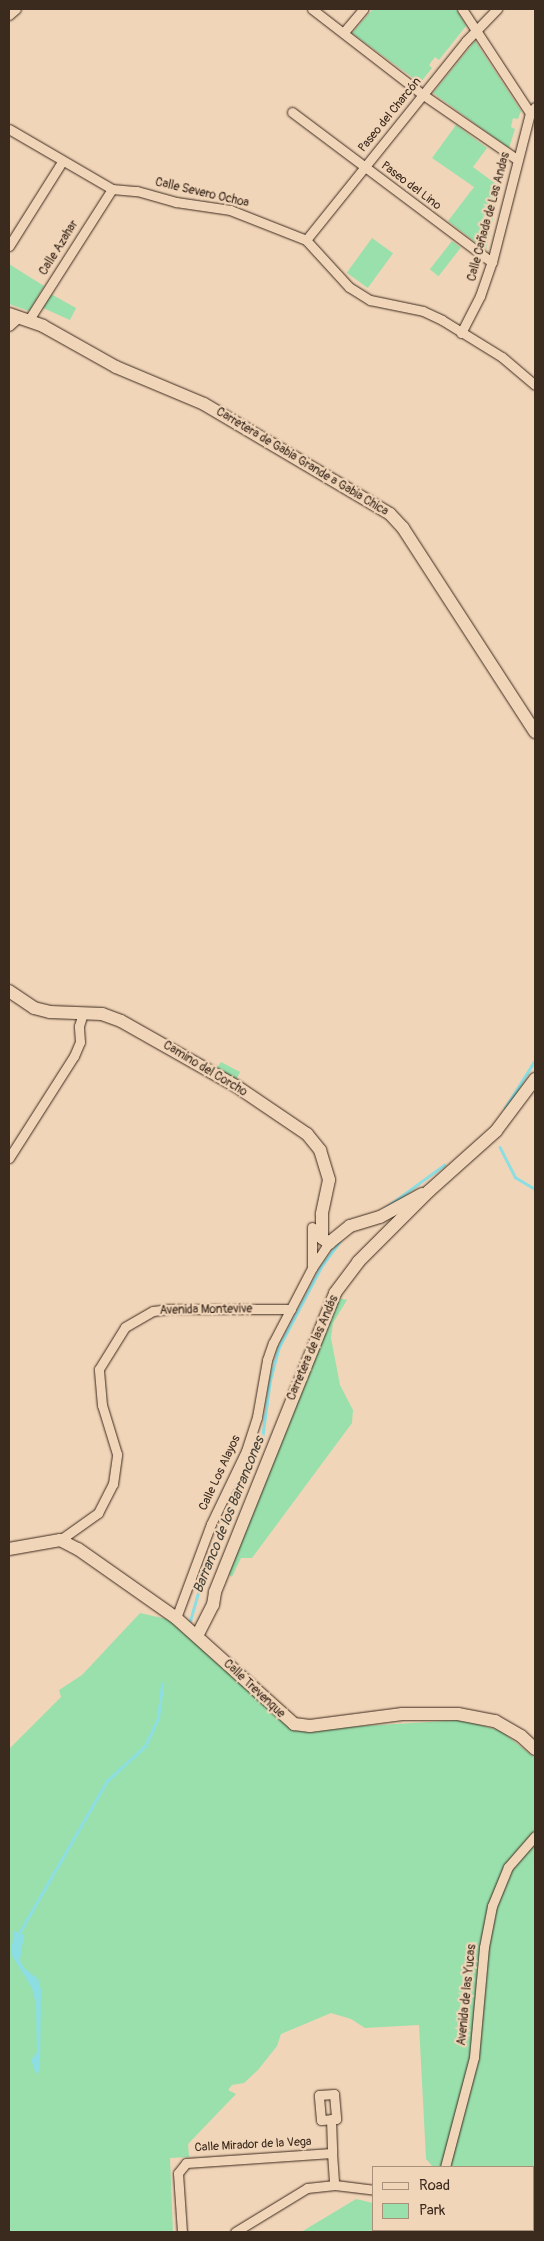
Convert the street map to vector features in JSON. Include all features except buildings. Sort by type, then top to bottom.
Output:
[{"type":"street","points":[[9,15],[16,9]]},
{"type":"street","points":[[312,9],[422,94],[518,160]]},
{"type":"street","points":[[350,9],[357,16]]},
{"type":"street","points":[[344,32],[363,9]]},
{"type":"street","points":[[462,9],[475,31],[533,110]]},
{"type":"street","name":"Paseo del Charcón","points":[[306,240],[422,94],[475,31],[498,9]]},
{"type":"street","name":"Calle Cañada de Las Andas","points":[[461,333],[480,296],[492,262],[533,110]]},
{"type":"street","name":"Paseo del Lino","points":[[292,112],[492,262]]},
{"type":"street","name":"Calle Severo Ochoa","points":[[10,133],[112,189],[137,191],[176,202],[230,210],[306,240],[349,286],[370,300],[423,311],[502,357],[535,385]]},
{"type":"street","points":[[9,246],[62,162]]},
{"type":"street","name":"Calle Azahar","points":[[16,320],[112,189]]},
{"type":"street","name":"Carretera de Gabia Grande a Gabia Chica","points":[[16,320],[59,335],[116,366],[204,404],[390,514],[402,528],[535,732]]},
{"type":"street","name":"Camino del Corcho","points":[[9,991],[34,1008],[50,1012],[102,1014],[122,1021],[236,1086],[307,1134],[320,1150],[329,1180],[317,1225],[312,1268]]},
{"type":"street","points":[[9,1158],[74,1056],[80,1042],[79,1026],[83,1013]]},
{"type":"street","name":"Carretera de las Andás","points":[[197,1636],[206,1624],[215,1592],[335,1293],[386,1221],[409,1214],[429,1191],[496,1131],[535,1079]]},
{"type":"street","name":"Camino del Corcho","points":[[291,1309],[328,1242],[360,1221],[386,1221],[429,1191]]},
{"type":"street","points":[[317,1225],[328,1242]]},
{"type":"street","name":"Avenida Montevive","points":[[9,1549],[60,1540],[98,1513],[114,1484],[117,1454],[102,1405],[100,1369],[125,1327],[153,1311],[169,1309],[291,1309]]},
{"type":"street","name":"Calle Los Alayos","points":[[176,1618],[211,1524],[246,1450],[257,1418],[267,1360],[291,1309]]},
{"type":"street","name":"Calle Trevenque","points":[[60,1540],[176,1618],[294,1724],[310,1726],[402,1714],[458,1714],[495,1721],[521,1736],[535,1749]]},
{"type":"street","name":"Avenida de las Yucas","points":[[445,2166],[472,2066],[484,1947],[492,1906],[508,1867],[535,1836]]},
{"type":"street","points":[[330,2119],[334,2185]]},
{"type":"street","name":"Calle Mirador de la Vega","points":[[182,2232],[178,2173],[182,2164],[332,2153]]},
{"type":"street","points":[[235,2232],[297,2193],[334,2185],[372,2190]]},
{"type":"green space","points":[[373,9],[456,9],[466,26],[439,60],[435,57],[429,65],[432,68],[420,83],[352,33]]},
{"type":"green space","points":[[475,41],[521,111],[518,119],[513,118],[511,127],[515,129],[509,148],[433,93]]},
{"type":"green space","points":[[456,125],[487,148],[473,167],[500,187],[486,250],[448,221],[474,187],[432,158]]},
{"type":"green space","points":[[372,238],[393,253],[368,288],[347,273]]},
{"type":"green space","points":[[452,241],[461,248],[439,276],[430,269]]},
{"type":"green space","points":[[9,264],[44,286],[29,311],[9,304]]},
{"type":"green space","points":[[51,294],[76,308],[70,320],[43,308]]},
{"type":"green space","points":[[221,1062],[240,1072],[235,1082],[217,1068]]},
{"type":"green space","points":[[339,1298],[347,1300],[333,1323],[331,1338],[340,1385],[353,1410],[352,1423],[252,1558],[241,1558],[232,1577],[228,1574]]},
{"type":"green space","points":[[140,1613],[171,1620],[294,1730],[463,1720],[501,1731],[535,1758],[535,2232],[301,2232],[356,2199],[372,2203],[372,2231],[534,2231],[534,2166],[432,2166],[426,2159],[419,2025],[365,2028],[351,2019],[331,2013],[281,2034],[277,2046],[258,2070],[244,2083],[232,2085],[228,2090],[236,2094],[188,2144],[189,2157],[170,2158],[173,2232],[9,2232],[9,1749],[61,1697],[59,1690],[82,1675]]},
{"type":"water","points":[[14,1931],[24,1935],[20,1960],[24,1968],[38,1979],[41,1990],[40,2070],[36,2074],[31,2060],[37,2052],[36,2004],[32,1988],[11,1954]]},
{"type":"waterway","points":[[505,1108],[535,1060]]},
{"type":"waterway","points":[[500,1147],[515,1177],[535,1189]]},
{"type":"waterway","points":[[385,1208],[444,1165]]},
{"type":"waterway","name":"Barranco de los Barrancones","points":[[190,1621],[202,1579],[262,1439],[270,1380],[279,1347],[321,1267],[339,1242]]},
{"type":"waterway","name":"Barranco de los Barrancones","points":[[18,1935],[107,1781],[145,1746],[158,1718],[162,1684]]}]
